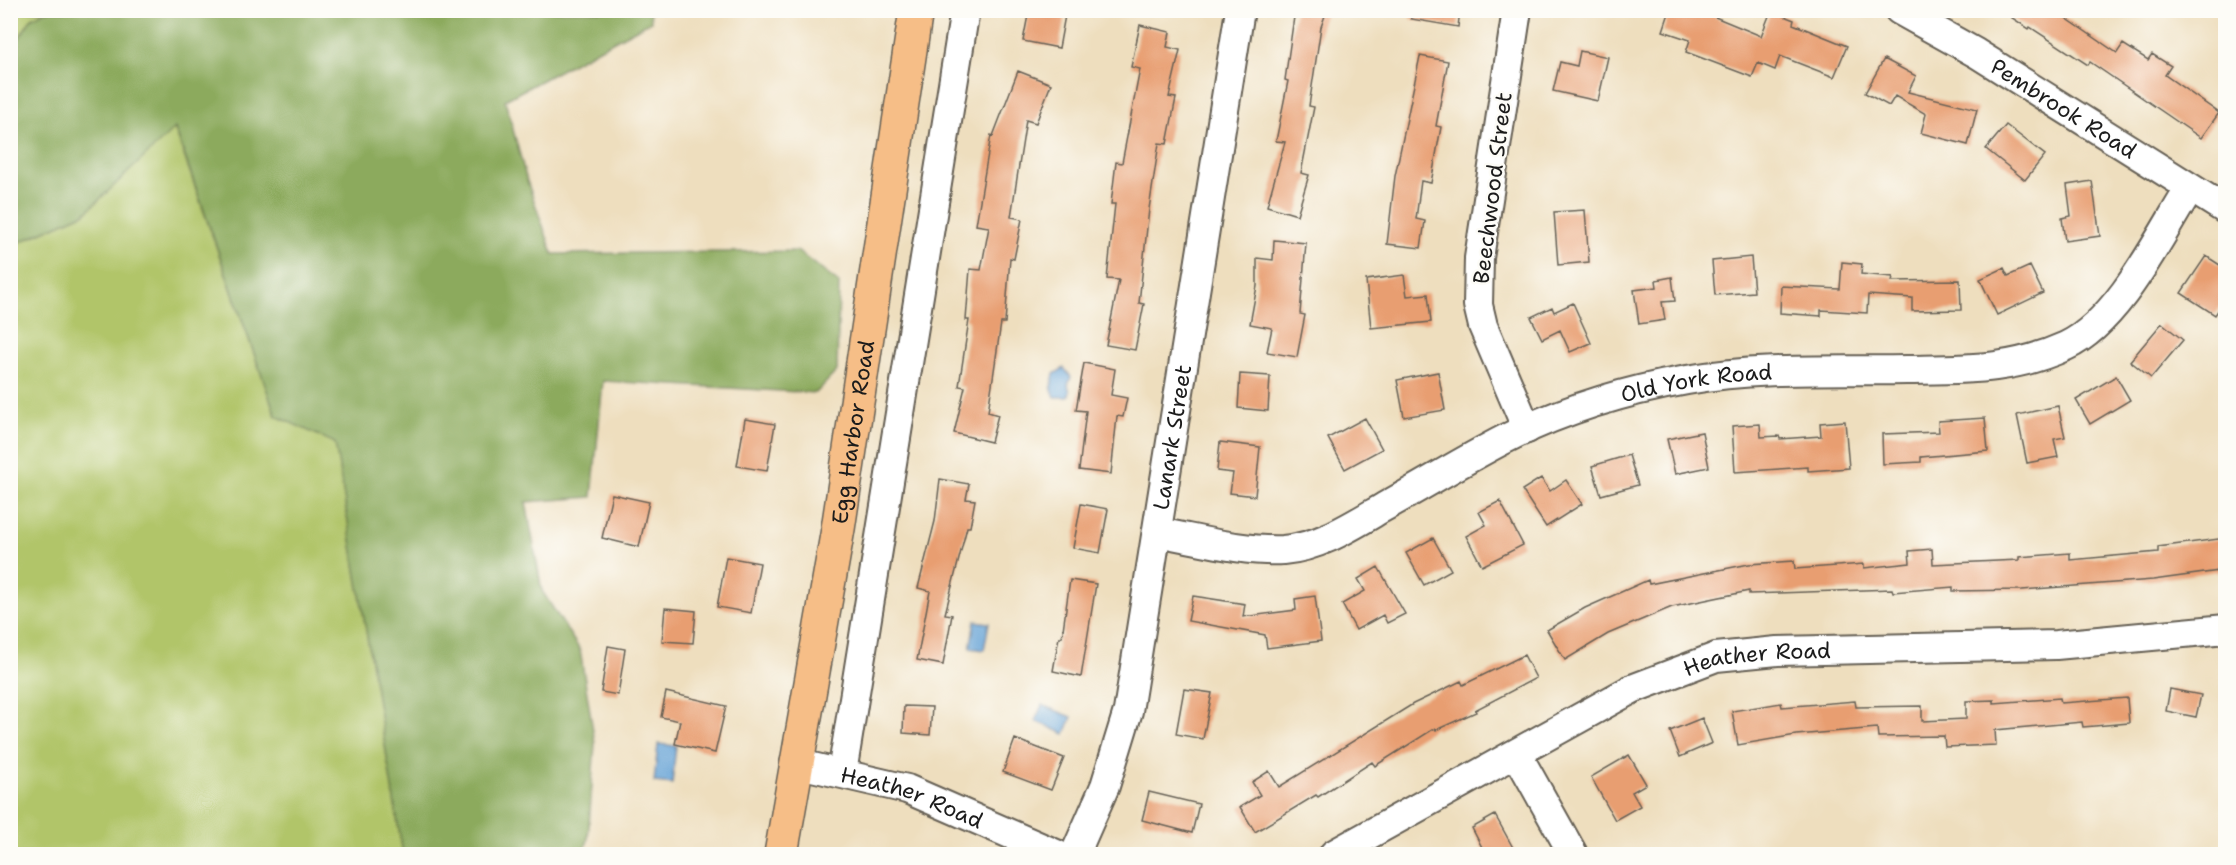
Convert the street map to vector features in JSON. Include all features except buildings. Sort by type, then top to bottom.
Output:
[{"type":"main road","name":"Egg Harbor Road","points":[[781,855],[795,763],[838,529],[916,10]]},
{"type":"street","points":[[842,773],[965,10]]},
{"type":"street","name":"Lanark Street","points":[[1075,855],[1105,786],[1122,736],[1157,532],[1240,10]]},
{"type":"street","name":"Beechwood Street","points":[[1516,10],[1479,258],[1478,283],[1483,326],[1527,429]]},
{"type":"street","name":"Pembrook Road","points":[[1899,10],[1976,53],[2226,210]]},
{"type":"street","name":"Old York Road","points":[[1157,532],[1247,547],[1284,550],[1329,538],[1527,429],[1608,398],[1663,384],[1723,374],[1996,368],[2037,358],[2070,344],[2089,332],[2105,316],[2125,292],[2190,188]]},
{"type":"street","name":"Heather Road","points":[[1334,855],[1632,689],[1716,657],[1777,651],[2056,645],[2226,629]]},
{"type":"street","points":[[1517,754],[1573,855]]},
{"type":"street","name":"Heather Road","points":[[795,763],[908,789],[1056,855]]},
{"type":"green space","points":[[11,11],[46,11],[32,18],[11,50]]},
{"type":"green space","points":[[46,11],[650,11],[651,21],[505,100],[527,181],[553,254],[797,251],[839,283],[837,371],[816,393],[603,381],[592,497],[526,502],[542,591],[580,650],[595,743],[588,839],[584,854],[403,854],[335,443],[276,416],[175,128],[85,213],[11,246],[11,50],[32,18]]},
{"type":"green space","points":[[174,127],[276,416],[335,442],[403,854],[11,854],[10,246],[85,213]]},
{"type":"water","points":[[1064,368],[1071,377],[1068,385],[1070,392],[1068,397],[1055,397],[1051,387],[1054,374]]},
{"type":"water","points":[[975,621],[989,623],[984,650],[970,648]]},
{"type":"water","points":[[1042,705],[1072,717],[1065,734],[1035,721]]},
{"type":"water","points":[[658,744],[676,746],[672,784],[654,782]]}]
